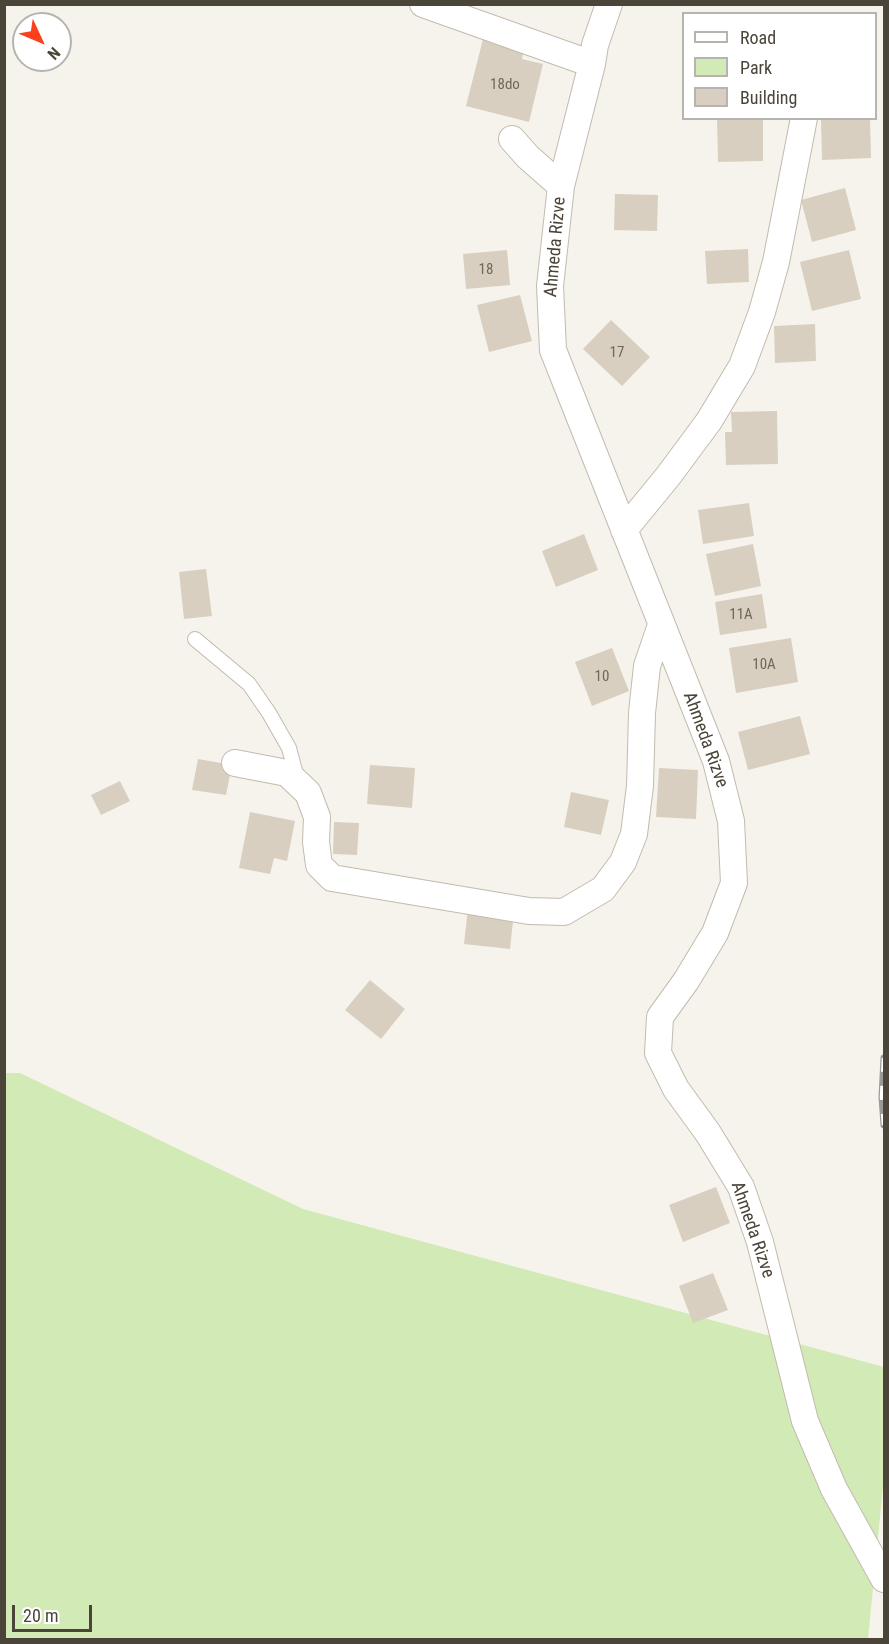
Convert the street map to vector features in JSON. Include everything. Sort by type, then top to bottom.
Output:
[{"type":"street","points":[[423,4],[592,64]]},
{"type":"street","name":"Ahmeda Rizve","points":[[609,4],[595,45],[561,186],[550,286],[553,350],[716,760],[731,821],[734,883],[715,933],[686,981],[660,1017],[658,1053],[676,1089],[708,1132],[741,1187],[760,1242],[805,1421],[834,1489],[885,1579]]},
{"type":"street","points":[[624,530],[709,421],[742,366],[762,312],[776,261],[804,120]]},
{"type":"street","points":[[512,139],[528,157],[561,186]]},
{"type":"street","points":[[235,763],[287,773],[308,793],[317,817],[316,842],[319,865],[333,878],[529,911],[564,912],[603,888],[623,862],[634,834],[640,786],[646,666],[661,625]]},
{"type":"lane","points":[[195,639],[249,684],[289,748],[298,783]]},
{"type":"green space","points":[[4,1073],[20,1073],[303,1209],[884,1367],[884,1476],[868,1639],[5,1639]]},
{"type":"building","points":[[483,39],[524,50],[522,59],[543,64],[529,122],[466,106]]},
{"type":"building","points":[[717,120],[763,120],[763,161],[718,162]]},
{"type":"building","points":[[821,120],[870,120],[871,158],[822,160]]},
{"type":"building","points":[[845,188],[856,230],[812,242],[801,200]]},
{"type":"building","points":[[615,194],[658,195],[657,231],[614,230]]},
{"type":"building","points":[[748,249],[749,282],[707,284],[705,251]]},
{"type":"building","points":[[507,250],[510,285],[466,289],[463,254]]},
{"type":"building","points":[[849,250],[861,299],[812,311],[800,262]]},
{"type":"building","points":[[520,295],[532,341],[489,352],[477,305]]},
{"type":"building","points":[[611,320],[650,357],[622,386],[583,349]]},
{"type":"building","points":[[815,324],[816,361],[775,363],[774,326]]},
{"type":"building","points":[[777,411],[778,464],[726,465],[725,432],[732,432],[731,412]]},
{"type":"building","points":[[749,503],[754,536],[703,544],[698,510]]},
{"type":"building","points":[[584,534],[598,570],[556,587],[542,551]]},
{"type":"building","points":[[753,544],[761,586],[715,596],[706,554]]},
{"type":"building","points":[[206,569],[212,616],[184,619],[179,572]]},
{"type":"building","points":[[762,594],[767,628],[720,635],[715,602]]},
{"type":"building","points":[[791,638],[798,682],[736,693],[729,648]]},
{"type":"building","points":[[612,648],[629,691],[592,706],[575,662]]},
{"type":"building","points":[[800,716],[810,754],[748,770],[738,732]]},
{"type":"building","points":[[198,759],[232,765],[226,795],[192,790]]},
{"type":"building","points":[[370,765],[415,768],[412,808],[367,804]]},
{"type":"building","points":[[659,768],[698,770],[696,819],[656,817]]},
{"type":"building","points":[[120,781],[130,801],[101,815],[91,795]]},
{"type":"building","points":[[571,792],[609,800],[601,835],[564,827]]},
{"type":"building","points":[[250,812],[295,821],[287,861],[274,858],[270,874],[239,868]]},
{"type":"building","points":[[334,822],[359,823],[357,855],[333,854]]},
{"type":"building","points":[[468,908],[514,912],[510,949],[464,944]]},
{"type":"building","points":[[370,980],[405,1009],[381,1039],[345,1010]]},
{"type":"building","points":[[716,1187],[730,1223],[683,1242],[669,1205]]},
{"type":"building","points":[[713,1273],[728,1310],[693,1323],[679,1286]]},
{"type":"railway","points":[[884,1058],[882,1097],[884,1125]]}]
